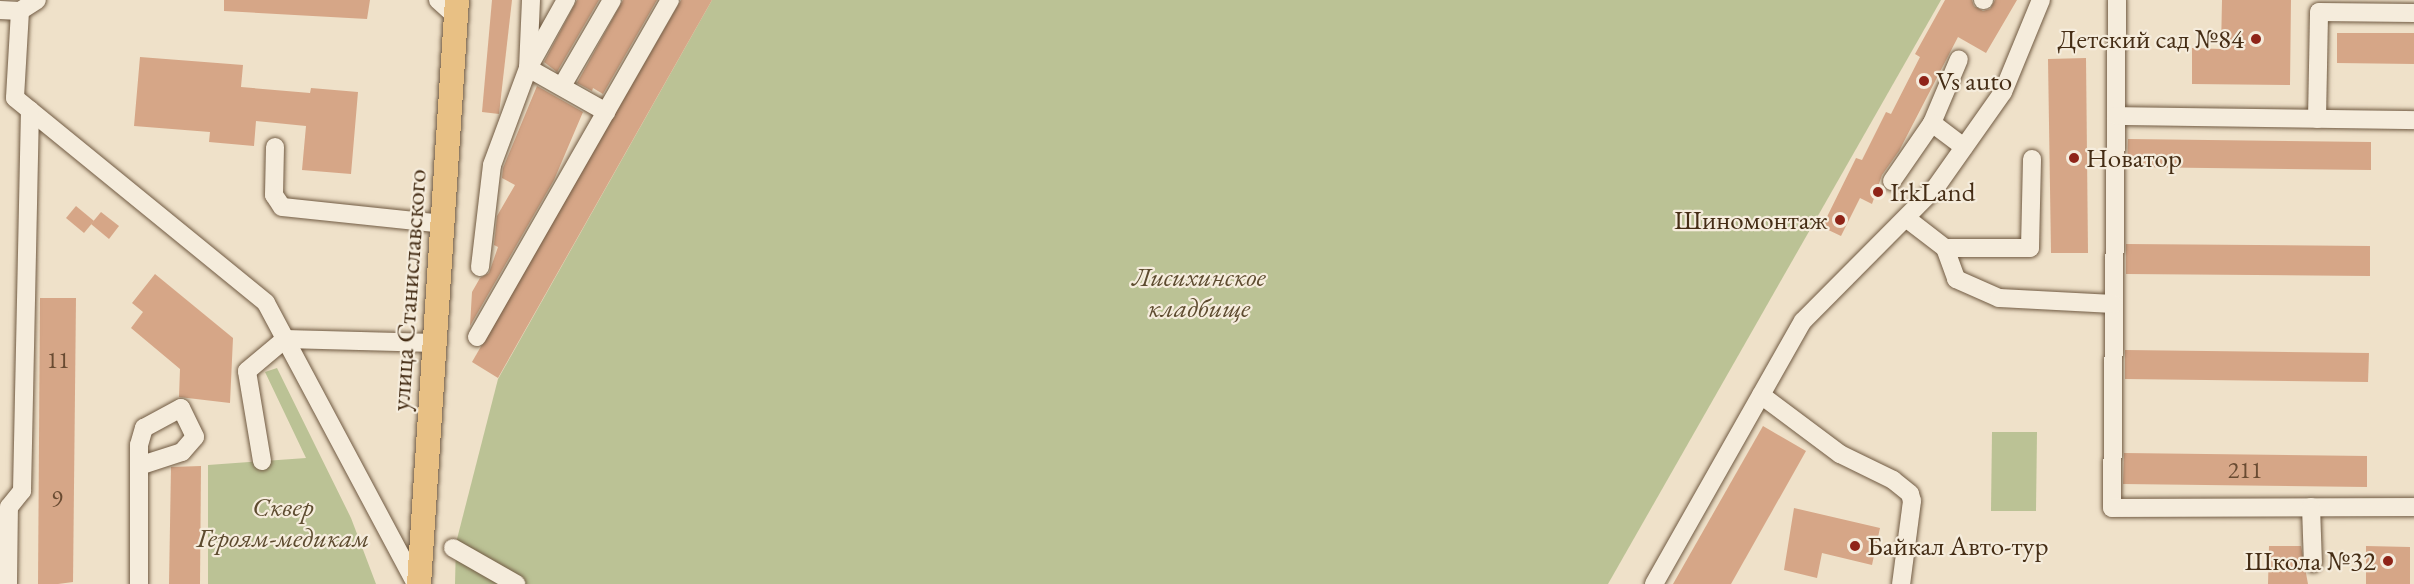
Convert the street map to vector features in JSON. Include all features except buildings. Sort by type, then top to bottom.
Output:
[{"type":"main road","name":"улица Станиславского","points":[[417,584],[443,224],[451,5]]},
{"type":"street","points":[[0,10],[20,11],[37,0]]},
{"type":"street","points":[[528,68],[531,0]]},
{"type":"street","points":[[480,267],[492,165],[528,68],[566,0]]},
{"type":"street","points":[[562,86],[612,0]]},
{"type":"street","points":[[477,337],[670,0]]},
{"type":"street","points":[[1654,584],[1803,321],[1936,187],[2003,92],[2041,0]]},
{"type":"street","points":[[2117,0],[2112,508],[2414,507]]},
{"type":"street","points":[[20,11],[9,52],[8,96],[30,110],[266,303],[417,584]]},
{"type":"street","points":[[2317,119],[2319,12],[2414,13]]},
{"type":"street","points":[[1892,181],[1932,123],[1959,59]]},
{"type":"street","points":[[528,68],[606,112]]},
{"type":"street","points":[[8,584],[9,507],[21,491],[30,110]]},
{"type":"street","points":[[2116,116],[2414,120]]},
{"type":"street","points":[[1932,123],[1964,147]]},
{"type":"street","points":[[275,147],[274,195],[282,207],[443,224]]},
{"type":"street","points":[[1945,248],[2030,248],[2032,159]]},
{"type":"street","points":[[1906,218],[1945,248],[1956,279],[1999,298],[2114,304]]},
{"type":"street","points":[[262,461],[247,371],[285,339],[435,343]]},
{"type":"street","points":[[1761,395],[1840,454],[1893,480],[1910,495],[1912,501],[1901,584]]},
{"type":"street","points":[[139,466],[139,584]]},
{"type":"street","points":[[2312,507],[2313,563]]},
{"type":"street","points":[[453,548],[516,584]]},
{"type":"green space","name":"Лисихинское кладбище","points":[[712,0],[1941,0],[1608,584],[455,584],[456,543],[498,379]]},
{"type":"green space","name":"Сквер Героям-медикам","points":[[277,368],[351,518],[376,584],[208,584],[208,465],[306,458],[265,372]]},
{"type":"green space","points":[[1992,432],[2037,432],[2036,511],[1991,511]]},
{"type":"place","name":"Детский сад №84","points":[[2256,39]]},
{"type":"place","name":"Vs auto","points":[[1924,81]]},
{"type":"place","name":"Новатор","points":[[2074,158]]},
{"type":"place","name":"IrkLand","points":[[1878,192]]},
{"type":"place","name":"Шиномонтаж","points":[[1840,220]]},
{"type":"place","name":"Байкал Авто-тур","points":[[1855,546]]},
{"type":"place","name":"Школа №32","points":[[2388,561]]}]
